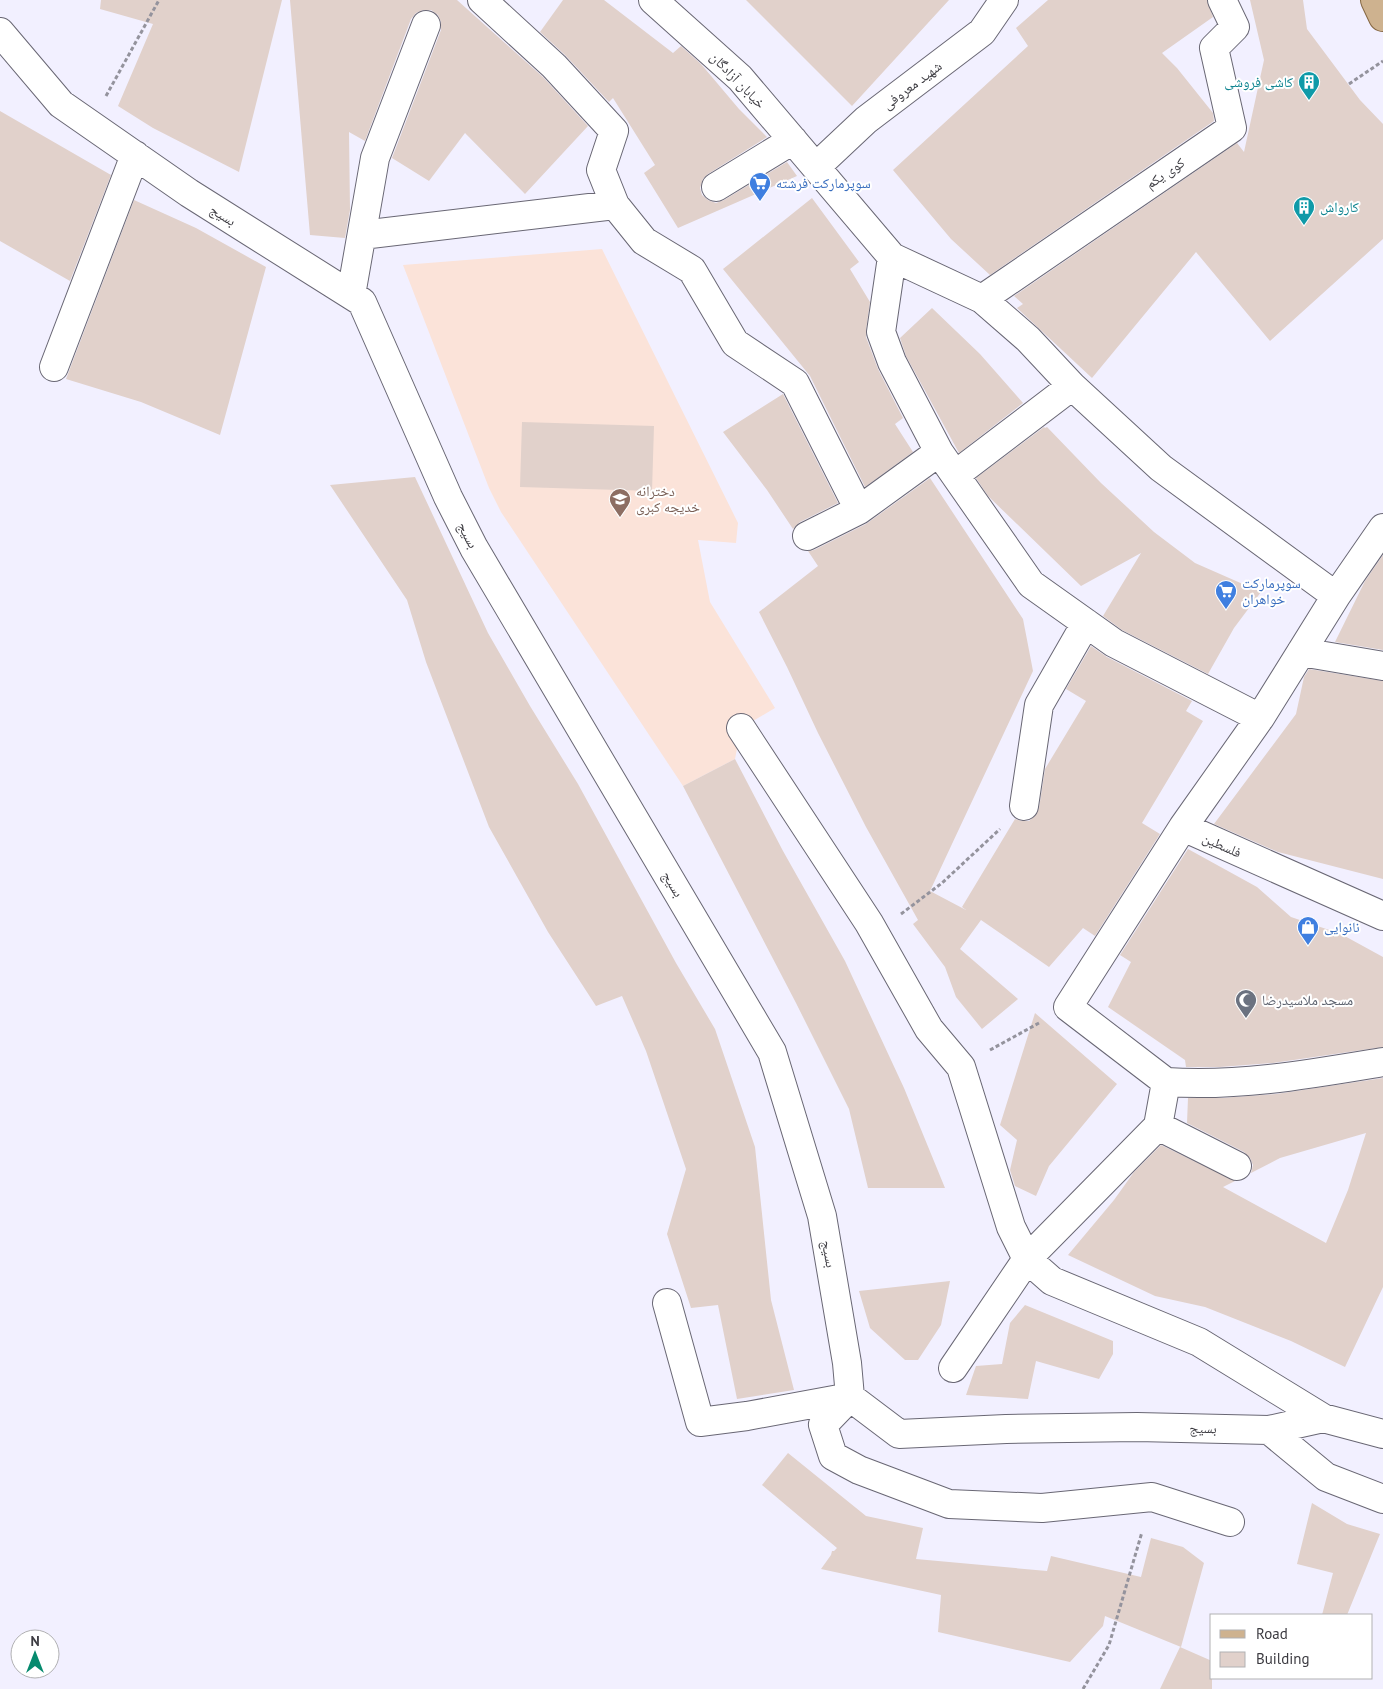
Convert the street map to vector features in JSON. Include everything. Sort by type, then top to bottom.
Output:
[{"type":"main road","points":[[1375,0],[1383,16]]},
{"type":"street","points":[[482,0],[554,66],[614,131],[600,170],[615,205],[644,241],[692,270],[735,343],[795,383],[860,510]]},
{"type":"street","name":"خیابان آزادگان","points":[[653,0],[740,78],[892,257]]},
{"type":"street","name":"کوی یکم","points":[[982,299],[1232,128],[1214,48],[1235,27],[1222,0]]},
{"type":"street","name":"شهید معروفی","points":[[816,167],[866,120],[982,32],[1001,1]]},
{"type":"street","points":[[351,295],[375,158],[426,25]]},
{"type":"street","name":"بسیج","points":[[0,32],[61,104],[189,193],[362,302],[448,497],[474,548],[772,1052],[822,1216],[847,1363],[850,1397],[899,1434],[1006,1429],[1137,1427],[1268,1430],[1323,1418]]},
{"type":"street","points":[[716,187],[792,140]]},
{"type":"street","points":[[54,367],[135,155]]},
{"type":"street","points":[[362,235],[615,205]]},
{"type":"street","points":[[1260,718],[1114,643],[1030,584],[939,452],[892,362],[881,332],[892,257],[982,299],[1028,339],[1072,386],[1161,468],[1336,596]]},
{"type":"street","points":[[955,475],[1072,386]]},
{"type":"street","points":[[807,536],[860,510],[939,452]]},
{"type":"street","points":[[1383,528],[1336,596],[1260,718],[1183,827],[1068,1007],[1166,1082],[1200,1084],[1297,1077],[1383,1062]]},
{"type":"street","points":[[1024,806],[1039,705],[1086,623]]},
{"type":"street","points":[[1301,652],[1383,666]]},
{"type":"street","points":[[742,728],[869,923],[929,1029],[961,1067],[1011,1226],[1028,1259],[1052,1281],[1199,1342],[1323,1418],[1382,1433]]},
{"type":"street","name":"فلسطین","points":[[1183,827],[1383,916]]},
{"type":"street","points":[[953,1368],[1028,1259],[1158,1126],[1166,1082]]},
{"type":"street","points":[[1158,1126],[1237,1166]]},
{"type":"street","points":[[667,1303],[700,1422],[747,1416],[850,1397]]},
{"type":"street","points":[[850,1397],[823,1425],[833,1456],[859,1470],[949,1504],[1042,1508],[1152,1497],[1230,1522]]},
{"type":"street","points":[[1268,1430],[1326,1477],[1383,1499]]},
{"type":"path","points":[[90,124],[159,0]]},
{"type":"path","points":[[1349,84],[1383,61]]},
{"type":"path","points":[[869,923],[903,914],[942,883],[1024,806]]},
{"type":"path","points":[[961,1067],[1068,1007]]},
{"type":"path","points":[[1083,1689],[1109,1645],[1152,1497]]},
{"type":"shaded area","name":"دخترانه خدیجه کبری","points":[[602,249],[738,523],[736,543],[698,540],[710,602],[775,708],[741,728],[735,759],[683,786],[501,512],[489,488],[403,265]]},
{"type":"building","points":[[101,0],[282,0],[239,172],[153,128],[118,106],[153,24],[100,9]]},
{"type":"building","points":[[290,0],[457,0],[543,77],[588,126],[525,194],[465,133],[429,181],[392,158],[441,30],[441,22],[438,15],[431,10],[423,10],[416,13],[411,19],[365,141],[349,132],[350,210],[345,238],[310,235]]},
{"type":"building","points":[[563,0],[604,0],[673,53],[681,46],[701,64],[739,109],[767,137],[703,179],[700,188],[702,195],[708,200],[716,203],[724,200],[787,162],[797,176],[678,228],[644,173],[655,165],[613,98],[609,102],[565,55],[540,32]]},
{"type":"building","points":[[746,0],[949,0],[852,106]]},
{"type":"building","points":[[1048,0],[1207,0],[1213,17],[1162,53],[1177,68],[1213,113],[1214,121],[990,275],[951,239],[893,170],[1028,46],[1016,28]]},
{"type":"building","points":[[1250,0],[1303,0],[1307,29],[1360,100],[1383,124],[1383,239],[1270,341],[1196,252],[1092,378],[1017,308],[1023,304],[1014,296],[1237,143],[1244,152],[1264,60]]},
{"type":"building","points":[[0,111],[111,175],[70,281],[0,241]]},
{"type":"building","points":[[812,198],[859,262],[850,269],[870,302],[866,337],[878,369],[903,418],[895,424],[913,452],[865,487],[810,376],[723,269]]},
{"type":"building","points":[[134,200],[196,228],[266,267],[220,435],[141,402],[66,379]]},
{"type":"building","points":[[932,308],[980,354],[1023,403],[959,453],[906,356],[900,338]]},
{"type":"building","points":[[783,394],[838,503],[800,522],[793,529],[767,490],[723,432]]},
{"type":"building","name":"دخترانه خدیجه کبری","points":[[522,422],[654,426],[652,491],[520,487]]},
{"type":"building","points":[[1044,427],[1047,427],[1101,483],[1154,532],[1195,563],[1261,592],[1234,628],[1208,674],[1122,630],[1103,616],[1141,553],[1081,586],[988,496],[976,478]]},
{"type":"building","points":[[415,477],[488,633],[578,784],[676,963],[715,1029],[755,1147],[771,1300],[794,1390],[737,1399],[718,1305],[691,1308],[667,1234],[686,1169],[646,1051],[622,996],[596,1006],[548,932],[489,827],[426,662],[407,600],[330,485]]},
{"type":"building","points":[[930,478],[1023,619],[1033,671],[930,891],[966,910],[962,907],[1015,819],[1029,821],[1036,815],[1039,808],[1045,769],[1086,701],[1066,689],[1091,646],[1107,657],[1192,701],[1186,711],[1203,721],[1142,823],[1160,834],[1095,936],[1083,928],[1049,967],[981,920],[960,949],[1018,999],[982,1029],[956,997],[945,967],[913,924],[918,920],[866,827],[759,612],[818,566],[808,551],[814,550],[866,524]]},
{"type":"building","points":[[1383,555],[1383,650],[1335,642],[1365,581]]},
{"type":"building","points":[[1309,669],[1383,681],[1383,879],[1278,852],[1214,824],[1296,714],[1304,677]]},
{"type":"building","points":[[735,759],[783,851],[845,961],[904,1088],[945,1188],[868,1188],[849,1109],[683,786]]},
{"type":"building","points":[[1188,849],[1257,887],[1291,917],[1341,934],[1383,957],[1383,1047],[1273,1063],[1220,1067],[1186,1067],[1185,1060],[1108,1007],[1131,962],[1120,955]]},
{"type":"building","points":[[1035,1013],[1117,1084],[1049,1166],[1036,1196],[1015,1186],[1010,1170],[1017,1140],[1000,1125]]},
{"type":"building","points":[[1383,1078],[1383,1287],[1345,1367],[1291,1341],[1205,1307],[1155,1296],[1068,1255],[1114,1200],[1134,1172],[1161,1145],[1235,1181],[1223,1187],[1326,1243],[1348,1190],[1366,1133],[1280,1158],[1251,1173],[1253,1165],[1250,1158],[1244,1152],[1187,1123],[1188,1098],[1276,1094]]},
{"type":"building","points":[[950,1281],[941,1325],[918,1360],[905,1360],[870,1328],[859,1291]]},
{"type":"building","points":[[1025,1305],[1113,1341],[1113,1354],[1099,1379],[1036,1361],[1028,1399],[966,1395],[976,1366],[1002,1364],[1010,1323]]},
{"type":"building","points":[[788,1453],[866,1516],[923,1528],[916,1559],[1047,1571],[1051,1556],[1141,1577],[1151,1538],[1183,1547],[1204,1563],[1181,1647],[1105,1616],[1103,1626],[1070,1662],[938,1632],[941,1595],[821,1569],[832,1551],[837,1548],[762,1485]]},
{"type":"building","points":[[1312,1503],[1347,1524],[1380,1534],[1347,1614],[1322,1614],[1333,1573],[1297,1564]]},
{"type":"building","points":[[1180,1647],[1210,1660],[1212,1689],[1160,1689]]},
{"type":"place","name":"کاشی فروشی","points":[[1309,101]]},
{"type":"place","name":"سوپرمارکت فرشته","points":[[760,202]]},
{"type":"place","name":"کارواش","points":[[1304,226]]},
{"type":"place","name":"دخترانه خدیجه کبری","points":[[620,518]]},
{"type":"place","name":"سوپرمارکت خواهران","points":[[1226,610]]},
{"type":"place","name":"نانوایی","points":[[1308,946]]},
{"type":"place","name":"مسجد ملاسیدرضا","points":[[1246,1019]]}]
